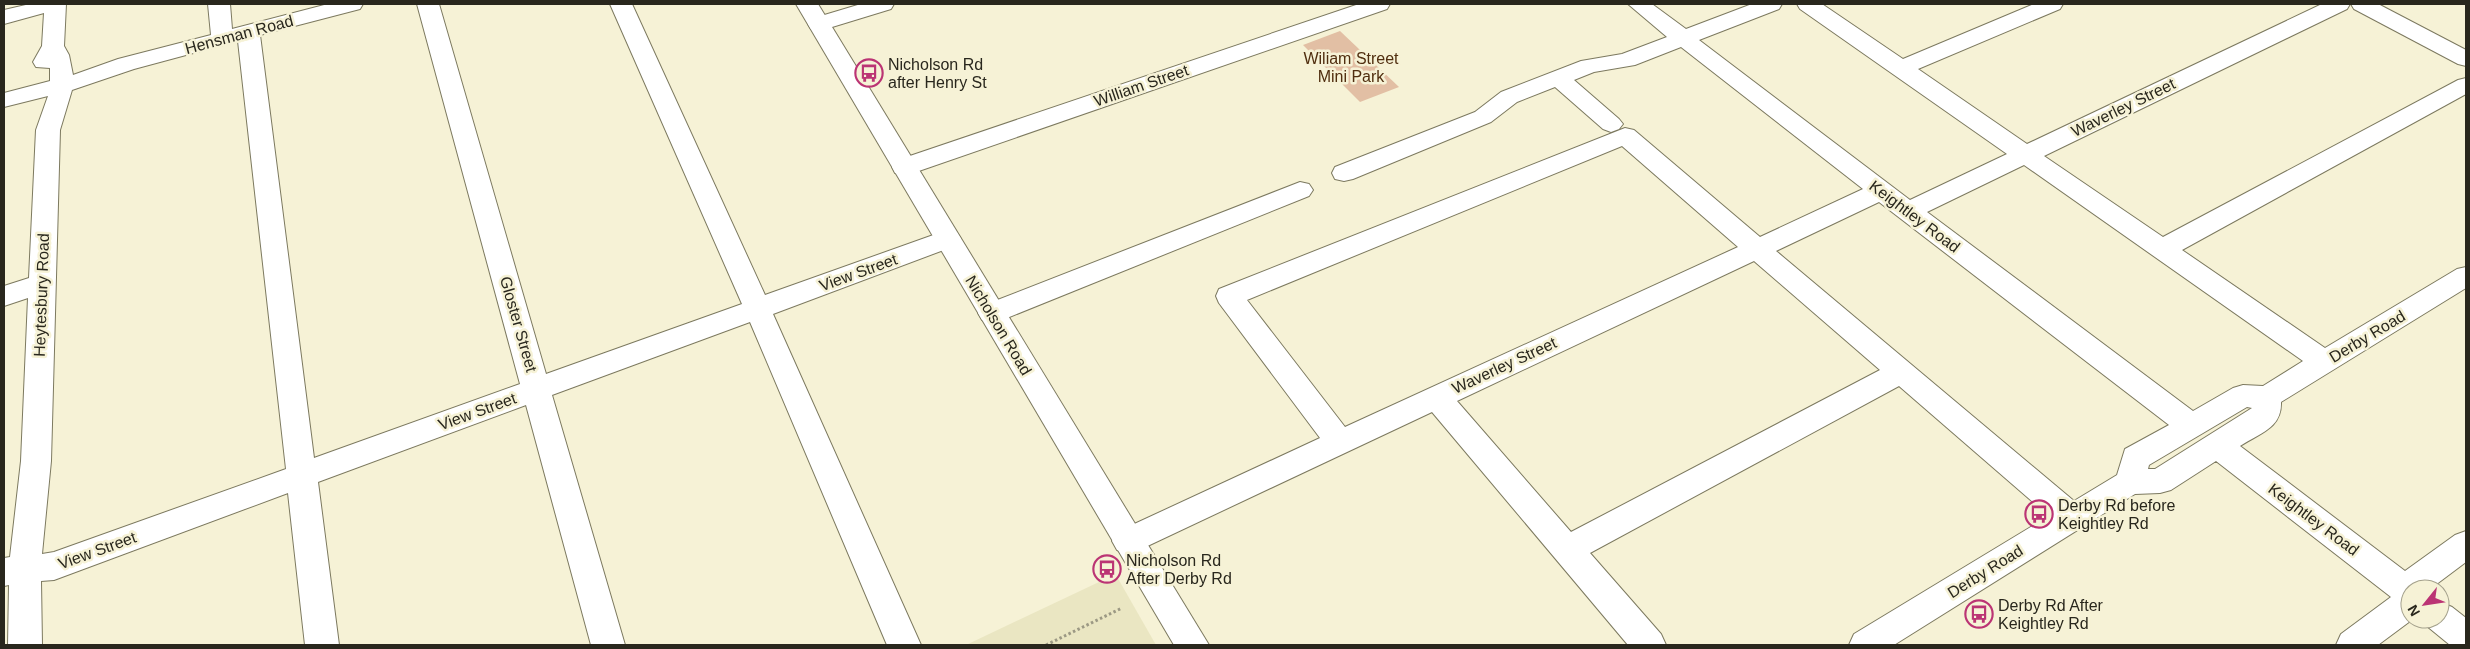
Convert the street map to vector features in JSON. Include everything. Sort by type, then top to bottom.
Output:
[{"type":"street","points":[[4,17],[55,4]]},
{"type":"street","name":"Heytesbury Road","points":[[25,645],[23,569],[36,461],[48,130],[57,110],[52,83],[61,57],[53,46],[55,4]]},
{"type":"street","points":[[219,4],[235,35],[301,475],[322,645]]},
{"type":"street","name":"Hensman Road","points":[[4,93],[52,83],[352,4]]},
{"type":"street","name":"Gloster Street","points":[[428,4],[608,645]]},
{"type":"street","points":[[621,4],[757,308],[904,645]]},
{"type":"street","points":[[813,14],[883,4]]},
{"type":"street","name":"William Street","points":[[904,167],[1379,4]]},
{"type":"street","name":"Keightley Road","points":[[1639,4],[1881,191],[2192,426]]},
{"type":"street","points":[[1344,173],[1483,117],[1509,97],[1589,66],[1627,60],[1771,4]]},
{"type":"street","points":[[1808,4],[2325,362]]},
{"type":"street","points":[[1901,68],[2052,4]]},
{"type":"street","name":"Waverley Street","points":[[1908,211],[2339,4]]},
{"type":"street","points":[[2362,4],[2466,59]]},
{"type":"street","name":"Nicholson Road","points":[[813,14],[1192,645]]},
{"type":"street","points":[[1558,78],[1611,124]]},
{"type":"street","name":"Hensman Road","points":[[4,100],[52,83]]},
{"type":"street","points":[[2162,249],[2466,84]]},
{"type":"street","points":[[1340,442],[1229,296],[1625,136],[2071,517]]},
{"type":"street","points":[[992,313],[1300,190]]},
{"type":"street","name":"Waverley Street","points":[[1128,541],[1881,191]]},
{"type":"street","name":"View Street","points":[[23,569],[54,566],[948,239]]},
{"type":"street","name":"Derby Road","points":[[1866,645],[2130,482],[2160,481],[2266,414],[2267,397],[2466,276]]},
{"type":"street","points":[[4,296],[41,284]]},
{"type":"street","points":[[1567,550],[1901,372]]},
{"type":"street","points":[[2130,482],[2136,458],[2243,396],[2267,397]]},
{"type":"street","points":[[1436,397],[1649,645]]},
{"type":"street","name":"Keightley Road","points":[[2217,445],[2400,589]]},
{"type":"street","points":[[2426,579],[2466,544]]},
{"type":"street","name":"Heytesbury Road","points":[[23,569],[33,645]]},
{"type":"street","points":[[2352,645],[2400,602]]},
{"type":"street","points":[[2450,625],[2466,638]]},
{"type":"path","points":[[1046,645],[1122,608]]},
{"type":"shaded area","points":[[1116,575],[1156,645],[966,645],[1099,582]]},
{"type":"green space","name":"Wiliam Street Mini Park","points":[[1340,31],[1399,87],[1360,102],[1303,45]]},
{"type":"place","name":"Nicholson Rd after Henry St","points":[[869,73]]},
{"type":"place","name":"Derby Rd before Keightley Rd","points":[[2039,514]]},
{"type":"place","name":"Nicholson Rd After Derby Rd","points":[[1107,569]]},
{"type":"place","name":"Derby Rd After Keightley Rd","points":[[1979,614]]}]
